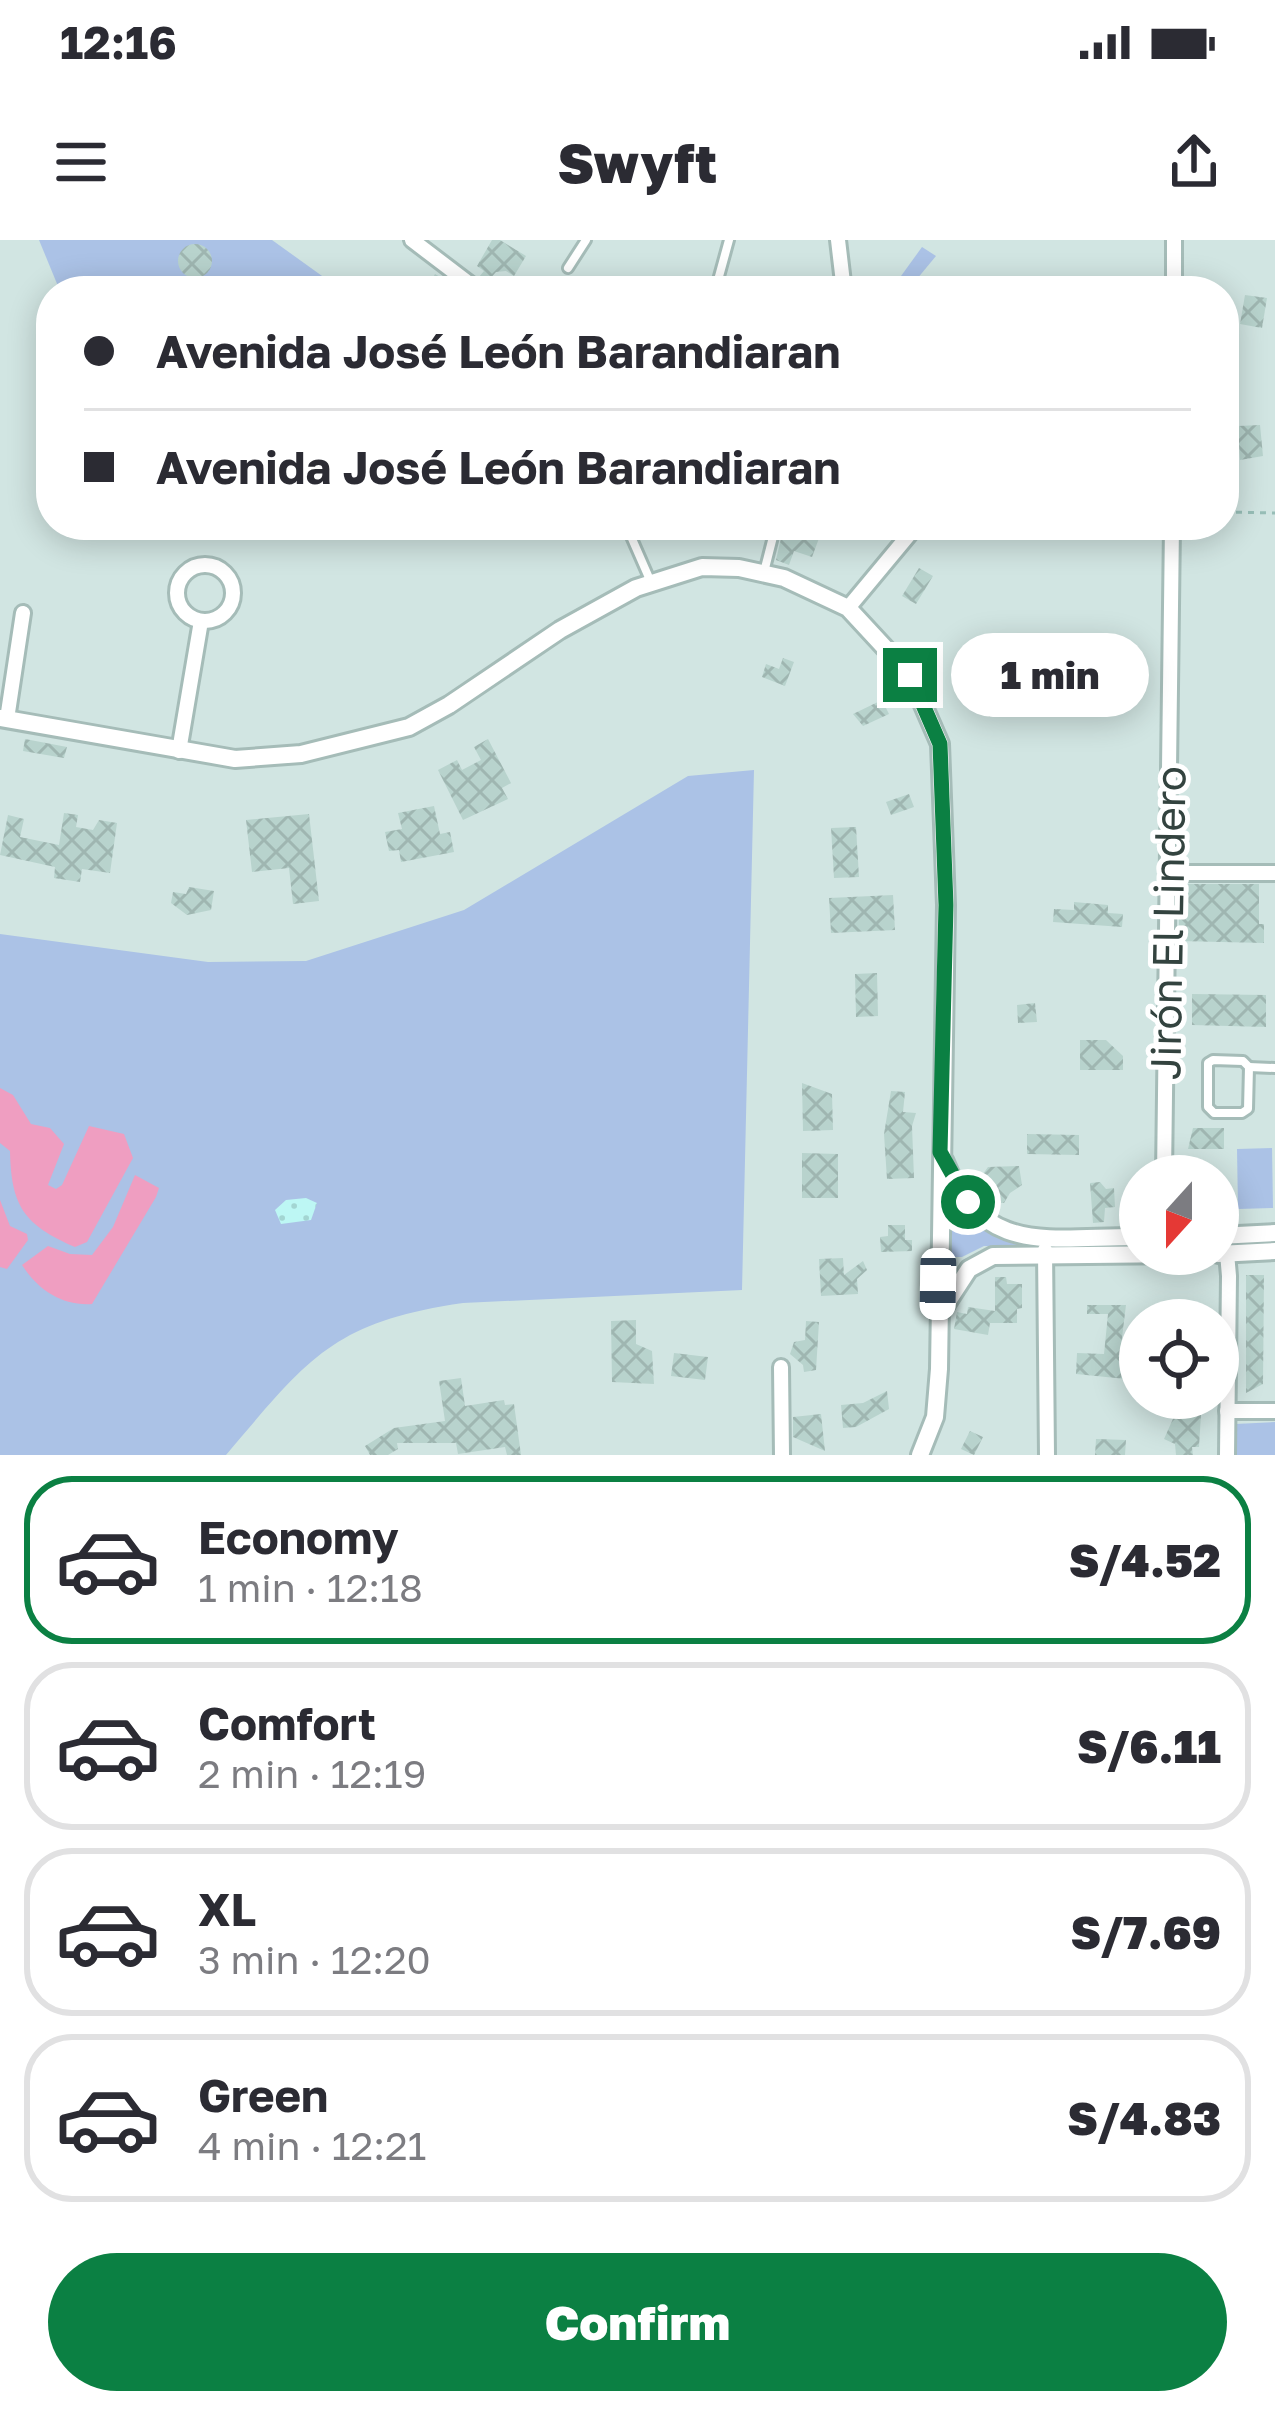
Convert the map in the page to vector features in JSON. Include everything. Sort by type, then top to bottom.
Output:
[{"type":"street","points":[[412,240],[459,276]]},
{"type":"street","points":[[838,240],[842,276]]},
{"type":"street","points":[[1174,240],[1174,276]]},
{"type":"street","points":[[848,608],[905,540]]},
{"type":"street","name":"Jirón El Lindero","points":[[1164,1155],[1172,540]]},
{"type":"street","points":[[208,565],[230,579],[233,597],[226,613],[201,621],[184,612],[177,594],[183,576],[208,565]]},
{"type":"street","points":[[23,613],[4,719],[235,759],[301,754],[409,727],[560,630],[651,582],[702,567],[784,578],[848,608],[910,675],[940,744],[946,905],[938,1397],[930,1435],[920,1455]]},
{"type":"street","points":[[179,751],[201,621]]},
{"type":"street","points":[[1171,873],[1275,873]]},
{"type":"street","points":[[940,1152],[957,1187],[980,1217]]},
{"type":"street","points":[[940,1218],[957,1207],[1008,1234],[1045,1245],[1119,1251]]},
{"type":"street","points":[[938,1318],[969,1269],[993,1256],[1045,1245],[1119,1239]]},
{"type":"street","points":[[1045,1245],[1048,1455]]},
{"type":"street","points":[[939,1250],[947,1264],[969,1269]]},
{"type":"street","points":[[781,1367],[782,1455]]},
{"type":"street","points":[[1239,1411],[1275,1412]]},
{"type":"street","points":[[1227,1419],[1227,1455]]},
{"type":"street","points":[[1036,1455],[1046,1437]]},
{"type":"lane","points":[[568,268],[586,240]]},
{"type":"lane","points":[[719,276],[729,240]]},
{"type":"lane","points":[[633,540],[651,582]]},
{"type":"lane","points":[[763,574],[772,540]]},
{"type":"lane","points":[[1250,1066],[1248,1109],[1214,1113],[1208,1107],[1208,1063],[1243,1061],[1250,1066],[1275,1067]]},
{"type":"path","points":[[1239,512],[1275,513]]},
{"type":"shaded area","points":[[0,240],[1275,240],[1275,1455],[0,1455]]},
{"type":"shaded area","points":[[39,240],[272,240],[322,276],[54,276]]},
{"type":"shaded area","points":[[922,247],[936,256],[919,276],[901,276]]},
{"type":"shaded area","points":[[754,770],[742,1290],[463,1303],[419,1311],[382,1321],[326,1350],[279,1393],[226,1455],[0,1455],[0,934],[208,962],[306,961],[464,910],[688,776]]},
{"type":"shaded area","points":[[0,1088],[13,1095],[31,1124],[50,1128],[64,1144],[48,1185],[56,1189],[89,1126],[124,1134],[133,1158],[87,1242],[75,1247],[58,1239],[24,1211],[13,1186],[10,1151],[0,1143]]},
{"type":"shaded area","points":[[1272,1148],[1273,1208],[1239,1209],[1237,1149]]},
{"type":"shaded area","points":[[135,1175],[159,1188],[156,1197],[92,1304],[61,1299],[43,1289],[22,1265],[48,1246],[92,1255],[113,1227]]},
{"type":"shaded area","points":[[0,1200],[10,1226],[27,1234],[28,1240],[7,1269],[0,1267]]},
{"type":"shaded area","points":[[959,1215],[995,1235],[1036,1240],[1037,1248],[984,1246],[962,1257],[949,1257],[948,1228]]},
{"type":"shaded area","points":[[1275,1422],[1275,1455],[1235,1455],[1235,1424]]},
{"type":"sand","points":[[306,1198],[317,1203],[311,1220],[281,1224],[275,1210],[286,1200]]},
{"type":"building","points":[[492,240],[526,256],[514,276],[506,271],[480,276],[484,271],[477,266]]},
{"type":"building","points":[[195,244],[210,255],[210,267],[201,276],[183,273],[178,261],[183,249]]},
{"type":"building","points":[[1245,295],[1267,298],[1262,328],[1240,324]]},
{"type":"building","points":[[1260,425],[1263,456],[1240,460],[1239,426]]},
{"type":"building","points":[[781,540],[818,540],[812,557],[794,551],[789,565],[776,560]]},
{"type":"building","points":[[919,568],[933,576],[916,604],[902,596]]},
{"type":"building","points":[[783,658],[794,662],[785,686],[762,677],[766,664],[779,669]]},
{"type":"building","points":[[987,676],[990,684],[1009,683],[1017,700],[1010,713],[989,717],[976,682]]},
{"type":"building","points":[[882,700],[889,714],[863,726],[853,714]]},
{"type":"building","points":[[25,739],[67,747],[64,758],[23,751]]},
{"type":"building","points":[[488,739],[511,783],[502,788],[508,799],[463,820],[438,770],[457,760],[462,770],[481,760],[474,747]]},
{"type":"building","points":[[909,794],[914,807],[891,815],[886,802]]},
{"type":"building","points":[[434,806],[440,834],[450,832],[454,852],[401,862],[399,850],[389,851],[385,832],[402,829],[398,813]]},
{"type":"building","points":[[64,813],[78,815],[76,827],[93,830],[99,820],[117,823],[110,873],[82,869],[80,882],[54,878],[55,867],[0,855],[8,815],[24,819],[20,837],[59,845]]},
{"type":"building","points":[[309,814],[319,901],[293,904],[289,868],[252,872],[246,820]]},
{"type":"building","points":[[856,827],[859,877],[834,878],[831,828]]},
{"type":"building","points":[[1179,884],[1259,884],[1264,943],[1179,941]]},
{"type":"building","points":[[189,887],[214,891],[211,910],[187,915],[171,903],[173,892],[186,894]]},
{"type":"building","points":[[893,895],[895,930],[831,933],[829,898]]},
{"type":"building","points":[[1074,902],[1108,905],[1108,913],[1123,914],[1122,927],[1053,922],[1054,909],[1074,910]]},
{"type":"building","points":[[877,973],[878,1016],[856,1017],[855,974]]},
{"type":"building","points":[[1192,994],[1266,995],[1266,1027],[1192,1025]]},
{"type":"building","points":[[1035,1003],[1037,1022],[1018,1023],[1017,1005]]},
{"type":"building","points":[[1080,1040],[1106,1040],[1123,1056],[1123,1070],[1080,1070]]},
{"type":"building","points":[[802,1083],[832,1094],[833,1130],[803,1131]]},
{"type":"building","points":[[891,1091],[905,1092],[903,1112],[916,1113],[914,1178],[887,1179],[884,1134]]},
{"type":"building","points":[[1193,1128],[1224,1128],[1224,1149],[1188,1149]]},
{"type":"building","points":[[1027,1134],[1079,1135],[1079,1155],[1027,1154]]},
{"type":"building","points":[[802,1153],[838,1154],[838,1198],[802,1198]]},
{"type":"building","points":[[1019,1166],[1022,1185],[1004,1203],[985,1194],[980,1178],[988,1167]]},
{"type":"building","points":[[1100,1182],[1106,1189],[1114,1188],[1115,1207],[1105,1208],[1104,1222],[1093,1223],[1090,1183]]},
{"type":"building","points":[[888,1225],[905,1225],[905,1240],[912,1240],[912,1251],[881,1252],[880,1237],[888,1236]]},
{"type":"building","points":[[843,1258],[844,1275],[863,1261],[867,1270],[857,1279],[858,1294],[821,1296],[819,1259]]},
{"type":"building","points":[[1246,1275],[1264,1275],[1263,1384],[1246,1393]]},
{"type":"building","points":[[995,1277],[1006,1277],[1007,1284],[1022,1284],[1017,1323],[990,1323],[988,1335],[954,1329],[957,1312],[967,1314],[968,1307],[995,1311]]},
{"type":"building","points":[[1087,1305],[1119,1305],[1119,1378],[1076,1374],[1077,1353],[1104,1354],[1108,1314],[1087,1314]]},
{"type":"building","points":[[636,1320],[636,1344],[652,1351],[654,1384],[612,1382],[611,1321]]},
{"type":"building","points":[[806,1321],[819,1322],[816,1370],[804,1372],[790,1354],[794,1342],[805,1340]]},
{"type":"building","points":[[674,1353],[708,1357],[705,1380],[671,1376]]},
{"type":"building","points":[[461,1378],[465,1406],[504,1400],[505,1405],[514,1404],[521,1455],[507,1455],[505,1447],[458,1454],[456,1443],[397,1443],[398,1449],[388,1455],[370,1455],[365,1446],[394,1428],[445,1421],[439,1381]]},
{"type":"building","points":[[887,1391],[889,1409],[856,1427],[843,1428],[841,1405],[863,1403]]},
{"type":"building","points":[[821,1414],[825,1451],[793,1437],[793,1417]]},
{"type":"building","points":[[1173,1419],[1201,1419],[1199,1447],[1192,1447],[1193,1455],[1176,1455],[1175,1444],[1164,1439]]},
{"type":"building","points":[[970,1431],[983,1437],[974,1455],[961,1449]]},
{"type":"building","points":[[1096,1439],[1126,1440],[1125,1455],[1095,1455]]},
{"type":"route","points":[[910,675],[940,744],[946,905],[940,1152],[968,1202]]}]
